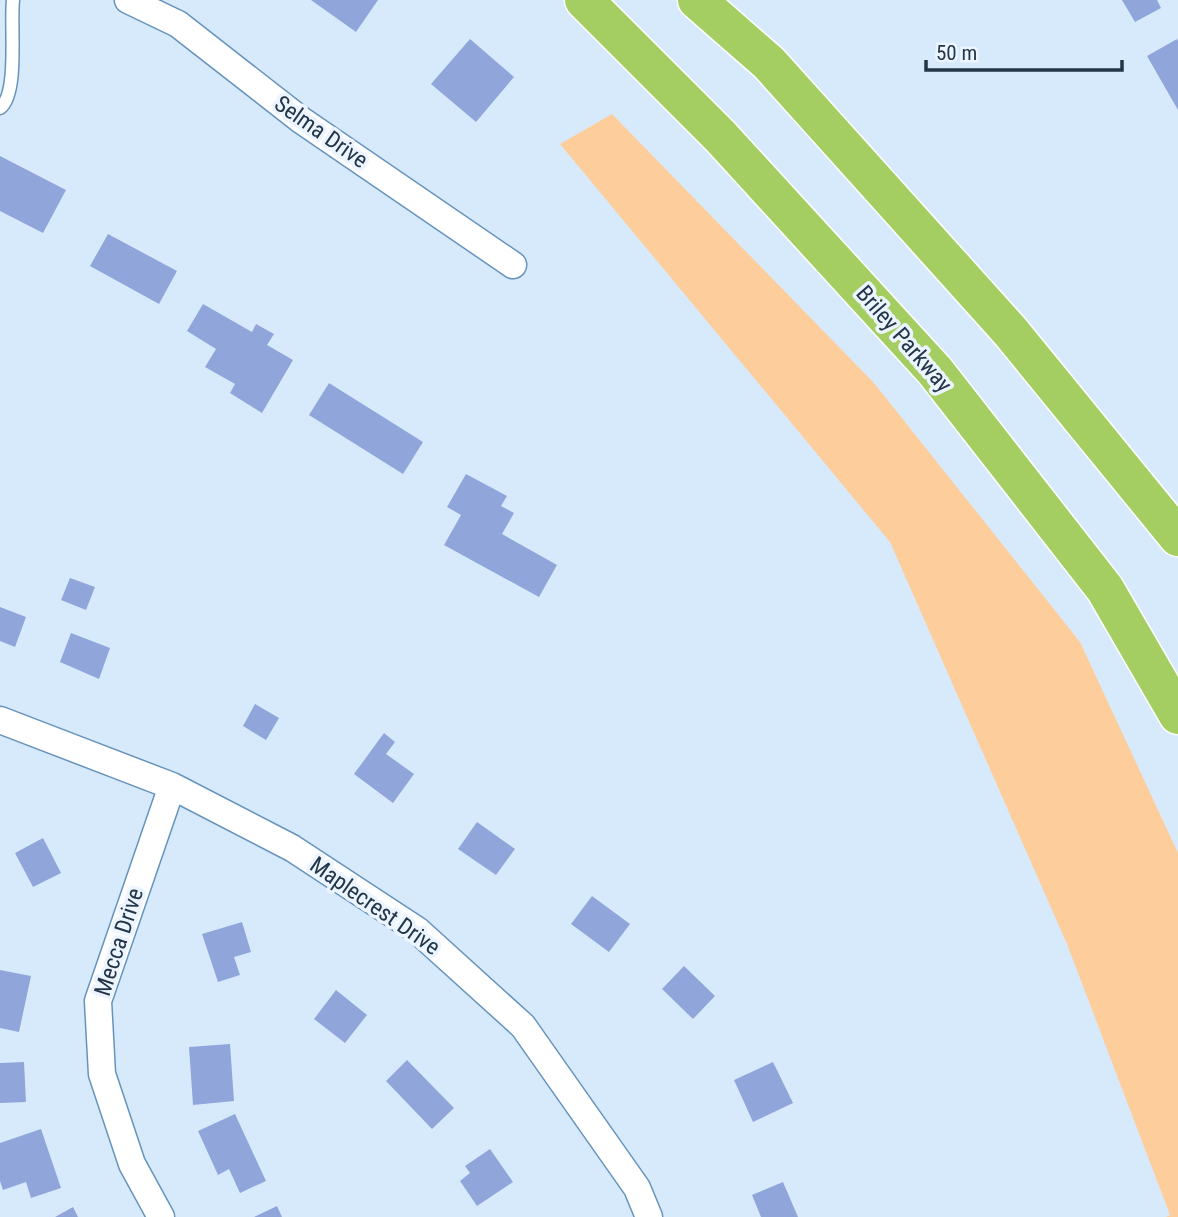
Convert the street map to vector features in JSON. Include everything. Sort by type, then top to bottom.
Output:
[{"type":"highway","name":"Briley Parkway","points":[[584,0],[720,136],[935,371],[1105,589],[1178,715]]},
{"type":"highway","points":[[697,0],[769,63],[1010,331],[1178,537]]},
{"type":"street","name":"Selma Drive","points":[[128,0],[178,24],[301,120],[513,265]]},
{"type":"street","name":"Maplecrest Drive","points":[[0,720],[172,786],[292,848],[416,930],[523,1026],[637,1188],[649,1217]]},
{"type":"street","name":"Mecca Drive","points":[[161,1217],[132,1164],[102,1074],[98,1001],[172,786]]},
{"type":"lane","points":[[0,108],[4,106],[10,92],[10,20],[13,0]]},
{"type":"shaded area","points":[[612,114],[874,383],[1080,642],[1178,853],[1178,1217],[1166,1217],[1170,1215],[1067,944],[890,542],[560,144]]},
{"type":"building","points":[[311,0],[378,0],[356,32]]},
{"type":"building","points":[[1122,0],[1157,0],[1161,8],[1135,22]]},
{"type":"building","points":[[470,39],[514,77],[476,122],[431,84]]},
{"type":"building","points":[[1177,39],[1178,41],[1178,110],[1147,56]]},
{"type":"building","points":[[0,156],[66,190],[43,233],[0,211]]},
{"type":"building","points":[[108,234],[177,271],[159,304],[90,266]]},
{"type":"building","points":[[203,304],[252,332],[256,324],[274,334],[267,345],[293,360],[262,413],[230,393],[235,384],[205,367],[216,349],[187,331]]},
{"type":"building","points":[[329,383],[423,442],[403,474],[309,415]]},
{"type":"building","points":[[466,474],[507,496],[501,506],[514,513],[502,534],[557,565],[539,597],[444,545],[461,515],[447,507]]},
{"type":"building","points":[[70,578],[95,587],[86,610],[61,600]]},
{"type":"building","points":[[0,607],[26,617],[15,647],[0,641]]},
{"type":"building","points":[[71,633],[110,648],[99,679],[60,662]]},
{"type":"building","points":[[255,704],[279,718],[266,740],[243,726]]},
{"type":"building","points":[[384,733],[395,742],[386,754],[414,774],[393,803],[354,774]]},
{"type":"building","points":[[477,822],[515,849],[496,875],[458,849]]},
{"type":"building","points":[[43,838],[61,873],[33,887],[15,853]]},
{"type":"building","points":[[592,896],[630,924],[609,952],[571,924]]},
{"type":"building","points":[[242,922],[251,952],[234,957],[240,975],[218,982],[202,934]]},
{"type":"building","points":[[684,966],[715,996],[693,1019],[662,989]]},
{"type":"building","points":[[0,970],[31,976],[19,1032],[0,1028]]},
{"type":"building","points":[[336,990],[367,1015],[345,1043],[314,1019]]},
{"type":"building","points":[[230,1044],[234,1101],[193,1105],[189,1047]]},
{"type":"building","points":[[407,1060],[454,1108],[432,1129],[386,1081]]},
{"type":"building","points":[[24,1062],[26,1102],[0,1103],[0,1063]]},
{"type":"building","points":[[773,1062],[793,1103],[753,1122],[734,1080]]},
{"type":"building","points":[[235,1114],[266,1181],[240,1193],[229,1169],[218,1175],[198,1131]]},
{"type":"building","points":[[41,1129],[61,1188],[31,1198],[26,1182],[3,1190],[0,1181],[0,1143]]},
{"type":"building","points":[[490,1149],[513,1182],[477,1206],[460,1181],[470,1173],[465,1166]]},
{"type":"building","points":[[783,1182],[798,1217],[761,1217],[752,1195]]},
{"type":"building","points":[[277,1206],[282,1217],[254,1217]]},
{"type":"building","points":[[73,1207],[78,1217],[55,1217]]}]
